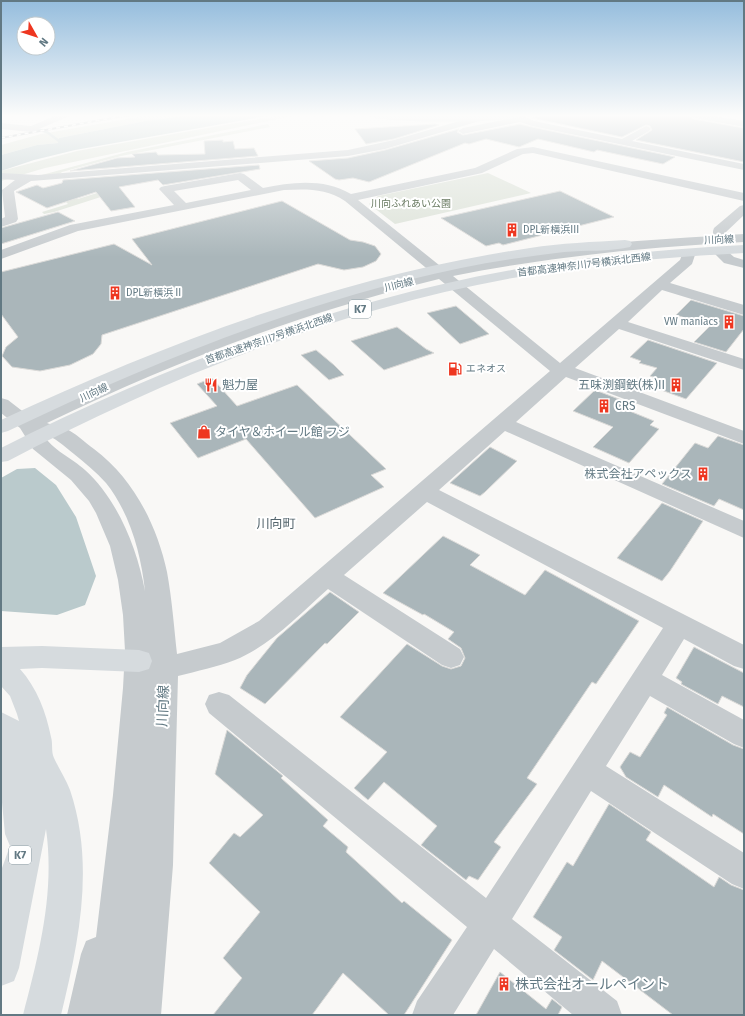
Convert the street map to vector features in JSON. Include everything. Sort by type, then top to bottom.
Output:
[{"type":"main road","points":[[1,427],[97,382],[191,343],[277,313],[395,280],[444,268],[532,252],[628,244],[744,239]]},
{"type":"main road","name":"首都高速神奈川7号横浜北西線","points":[[1,444],[105,392],[196,353],[278,323],[367,296],[477,270],[553,258],[638,248],[744,239]]},
{"type":"main road","name":"首都高速神奈川7号横浜北西線","points":[[1,456],[69,421],[165,378],[285,332],[369,307],[447,287],[524,272],[608,260],[744,250]]},
{"type":"main road","points":[[1,438],[33,433]]},
{"type":"main road","points":[[1,461],[33,433]]},
{"type":"main road","points":[[1,658],[42,657],[152,664]]},
{"type":"main road","points":[[1,666],[12,676],[28,703],[38,737],[39,776],[32,823],[18,882]]},
{"type":"main road","points":[[1,725],[28,749],[45,771],[57,798],[66,862],[64,907],[57,956],[52,1015]]},
{"type":"main road","name":"K7","points":[[1,744],[8,758],[18,794],[22,839],[18,882],[1,968]]},
{"type":"main road","points":[[42,1015],[57,956]]},
{"type":"street","points":[[1,176],[26,178],[231,162]]},
{"type":"street","points":[[593,162],[744,197]]},
{"type":"street","points":[[722,162],[744,167]]},
{"type":"street","points":[[349,198],[478,171],[497,163]]},
{"type":"street","points":[[419,172],[453,165]]},
{"type":"street","points":[[183,207],[165,189],[240,176],[261,192]]},
{"type":"street","points":[[1,223],[12,219],[8,190],[26,178]]},
{"type":"street","points":[[384,180],[397,188]]},
{"type":"street","points":[[1,255],[75,228],[322,181],[349,198],[553,366],[744,438]]},
{"type":"street","points":[[744,210],[719,231],[722,246],[729,260],[744,264]]},
{"type":"street","points":[[732,220],[734,223],[744,226]]},
{"type":"street","name":"川向線","points":[[33,433],[58,432],[120,402],[248,349],[371,309],[525,274],[568,268],[683,259],[744,239]]},
{"type":"street","name":"川向線","points":[[33,433],[148,369],[234,335],[320,306],[372,292],[442,274],[509,261],[589,250],[722,246],[744,250]]},
{"type":"street","points":[[152,664],[226,652],[246,642],[268,628],[328,577],[660,284],[683,259]]},
{"type":"street","points":[[660,284],[744,310]]},
{"type":"street","points":[[616,323],[744,365]]},
{"type":"street","points":[[1,404],[33,433]]},
{"type":"street","points":[[502,424],[744,530]]},
{"type":"street","name":"川向線","points":[[58,432],[96,460],[113,478],[130,501],[141,526],[151,555],[155,573],[152,664],[156,865],[142,1015]]},
{"type":"street","name":"川向線","points":[[33,433],[75,471],[92,490],[107,512],[118,537],[131,580],[134,602],[152,664],[136,712],[122,868],[104,1015]]},
{"type":"street","points":[[424,491],[744,658]]},
{"type":"street","points":[[328,577],[450,657]]},
{"type":"street","points":[[431,1015],[680,624]]},
{"type":"street","points":[[645,679],[744,736]]},
{"type":"street","points":[[219,704],[603,1015]]},
{"type":"street","points":[[587,771],[744,872]]},
{"type":"street","points":[[86,1015],[95,967],[122,868]]},
{"type":"green space","points":[[34,162],[72,162],[45,168],[1,181],[1,171]]},
{"type":"green space","points":[[88,162],[97,162],[62,172],[58,175],[38,176]]},
{"type":"green space","name":"川向ふれあい公園","points":[[488,173],[531,193],[395,224],[369,204],[378,196]]},
{"type":"green space","points":[[79,185],[101,190],[102,187],[107,186],[116,189],[104,193],[107,195],[54,212],[44,214],[42,212],[68,204],[60,196],[51,192],[54,191],[78,199],[97,193],[92,190],[88,191],[83,189],[85,188]]},
{"type":"shaded area","points":[[1,162],[27,162],[1,171]]},
{"type":"shaded area","points":[[35,468],[56,485],[76,517],[96,576],[85,605],[57,615],[1,611],[1,478],[17,469]]},
{"type":"building","points":[[101,162],[178,162],[70,171]]},
{"type":"building","points":[[311,162],[417,162],[369,182],[353,178],[339,180],[335,179]]},
{"type":"building","points":[[259,165],[260,169],[163,185],[158,180],[119,187],[135,207],[111,211],[96,192],[47,208],[16,192],[37,185],[43,188],[62,183],[63,180]]},
{"type":"building","name":"DPL新横浜III","points":[[560,191],[614,217],[503,245],[499,243],[486,246],[441,218]]},
{"type":"building","name":"DPL新横浜Ⅱ","points":[[282,201],[350,240],[375,246],[381,254],[376,261],[363,267],[344,270],[318,264],[102,335],[101,344],[93,354],[70,365],[40,371],[12,367],[2,356],[6,347],[18,337],[1,314],[1,272],[114,244],[152,265],[132,239]]},
{"type":"building","points":[[58,212],[75,221],[1,244],[1,228]]},
{"type":"building","points":[[691,300],[744,316],[744,329],[726,352],[694,342],[710,326],[676,315]]},
{"type":"building","points":[[456,306],[489,334],[460,344],[427,313]]},
{"type":"building","points":[[397,327],[426,349],[434,353],[384,370],[351,341]]},
{"type":"building","points":[[648,340],[717,363],[686,399],[653,387],[660,379],[650,376],[657,368],[639,363],[641,361],[630,357]]},
{"type":"building","points":[[316,350],[344,375],[329,380],[301,355]]},
{"type":"building","points":[[212,378],[237,406],[297,385],[386,469],[371,475],[384,487],[315,518],[246,439],[198,458],[170,423],[217,406],[197,384]]},
{"type":"building","points":[[595,390],[632,404],[627,410],[654,421],[650,425],[659,429],[629,463],[593,447],[613,427],[573,411]]},
{"type":"building","name":"株式会社アペックス","points":[[718,436],[744,445],[744,510],[719,499],[714,506],[662,484],[695,443],[708,448]]},
{"type":"building","points":[[490,447],[517,461],[480,496],[450,483]]},
{"type":"building","points":[[662,503],[703,521],[662,581],[617,558]]},
{"type":"building","points":[[443,536],[480,555],[470,565],[525,595],[545,570],[639,621],[596,684],[592,682],[527,778],[537,784],[494,842],[501,847],[478,880],[469,876],[466,880],[421,845],[437,826],[384,782],[368,800],[354,788],[387,752],[340,717],[407,644],[442,666],[451,669],[461,666],[465,658],[461,648],[448,639],[454,632],[424,614],[423,615],[383,593]]},
{"type":"building","points":[[330,592],[359,612],[327,644],[325,643],[265,704],[240,688],[247,675],[277,638]]},
{"type":"building","points":[[694,647],[744,673],[744,707],[722,696],[718,704],[681,684],[682,682],[676,678]]},
{"type":"building","points":[[667,707],[733,745],[744,749],[744,834],[713,814],[712,817],[664,785],[658,797],[626,777],[620,767],[630,752],[640,757],[667,715],[664,713]]},
{"type":"building","points":[[227,730],[283,776],[281,778],[328,820],[323,826],[348,847],[346,852],[402,903],[404,901],[452,940],[404,1015],[389,1015],[343,973],[312,1015],[213,1015],[242,978],[223,958],[260,912],[209,863],[234,833],[240,837],[263,815],[215,774]]},
{"type":"building","points":[[609,804],[651,832],[646,840],[714,887],[719,877],[731,885],[744,890],[744,1015],[673,1015],[602,961],[593,980],[554,950],[562,937],[533,917],[567,862],[573,866]]},
{"type":"building","name":"株式会社オールペイント","points":[[500,972],[546,1009],[552,999],[562,1007],[558,1015],[476,1015]]},
{"type":"place","name":"DPL新横浜III","points":[[512,230]]},
{"type":"place","name":"DPL新横浜Ⅱ","points":[[115,293]]},
{"type":"place","name":"VW maniacs","points":[[729,322]]},
{"type":"place","name":"エネオス","points":[[455,369]]},
{"type":"place","name":"魁力屋","points":[[211,385]]},
{"type":"place","name":"五味渕鋼鉄(株)II","points":[[676,385]]},
{"type":"place","name":"CRS","points":[[604,406]]},
{"type":"place","name":"タイヤ＆ホイール館 フジ","points":[[204,432]]},
{"type":"place","name":"株式会社アペックス","points":[[703,474]]},
{"type":"place","name":"株式会社オールペイント","points":[[504,984]]},
{"type":"district","name":"川向町","points":[[276,523]]}]
